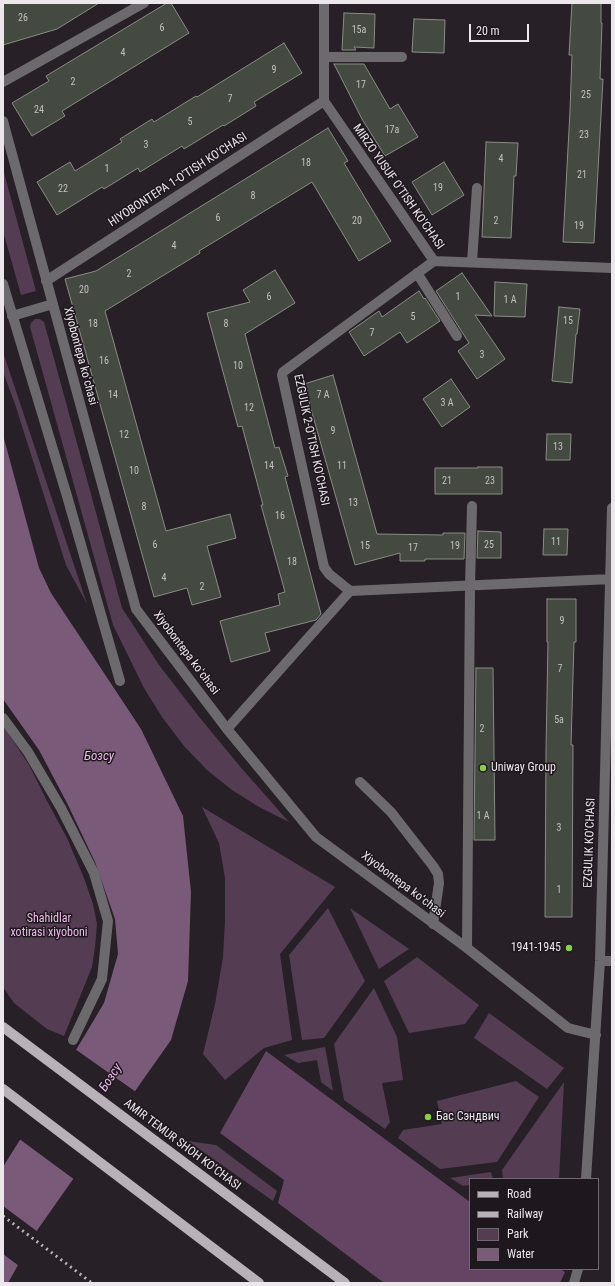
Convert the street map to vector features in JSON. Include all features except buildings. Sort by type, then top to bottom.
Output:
[{"type":"main road","name":"AMIR TEMUR SHOH KO'CHASI","points":[[3,1027],[345,1283]]},
{"type":"main road","points":[[3,1089],[260,1283]]},
{"type":"street","points":[[3,82],[144,3]]},
{"type":"street","points":[[324,3],[324,102]]},
{"type":"street","points":[[324,57],[402,57]]},
{"type":"street","name":"MIRZO YUSUF O'TISH KO'CHASI","points":[[324,102],[434,261],[612,268]]},
{"type":"street","name":"HIYOBONTEPA 1-O'TISH KO'CHASI","points":[[46,281],[324,102]]},
{"type":"street","name":"Xiyobontepa koʻchasi","points":[[3,121],[136,609],[227,729],[316,837],[467,948],[568,1028],[596,1036]]},
{"type":"street","points":[[472,262],[477,188]]},
{"type":"street","name":"EZGULIK 2-O'TISH KO'CHASI","points":[[350,591],[329,574],[324,567],[282,376],[283,372],[434,261]]},
{"type":"street","points":[[417,273],[457,336]]},
{"type":"street","points":[[3,284],[120,681]]},
{"type":"street","points":[[12,316],[53,304]]},
{"type":"street","points":[[467,948],[472,506]]},
{"type":"street","name":"EZGULIK KO'CHASI","points":[[586,1178],[600,961],[612,508]]},
{"type":"street","points":[[227,729],[350,591],[611,579]]},
{"type":"street","points":[[3,718],[28,752],[61,808],[94,873],[108,921],[102,979],[73,1040]]},
{"type":"street","points":[[360,782],[391,812],[438,874],[439,883],[433,924]]},
{"type":"street","points":[[600,961],[612,961]]},
{"type":"street","points":[[574,1283],[578,1270]]},
{"type":"green space","points":[[3,169],[36,291],[21,295],[3,231]]},
{"type":"green space","points":[[35,319],[40,319],[44,322],[122,608],[159,665],[200,718],[289,822],[259,807],[232,790],[207,770],[184,746],[162,717],[144,688],[113,625],[30,327],[31,323]]},
{"type":"green space","points":[[3,352],[87,604],[66,565],[15,404],[3,372]]},
{"type":"green space","name":"Shahidlar xotirasi xiyoboni","points":[[3,725],[29,765],[67,838],[84,878],[93,904],[97,924],[92,967],[64,1036],[47,1029],[14,1003],[3,987]]},
{"type":"green space","points":[[202,807],[335,887],[280,954],[292,1040],[264,1048],[225,1080],[203,1054],[215,1004],[223,957],[225,878],[219,843]]},
{"type":"green space","points":[[328,908],[365,981],[324,1038],[302,1040],[289,955]]},
{"type":"green space","points":[[350,908],[409,949],[379,969]]},
{"type":"green space","points":[[417,957],[479,1005],[465,1024],[409,1033],[384,981]]},
{"type":"green space","points":[[374,988],[397,1037],[403,1080],[382,1083],[390,1122],[385,1129],[344,1100],[334,1044]]},
{"type":"green space","points":[[489,1013],[564,1068],[547,1089],[474,1038]]},
{"type":"green space","points":[[325,1047],[333,1091],[321,1082],[317,1060],[298,1063],[284,1055]]},
{"type":"green space","points":[[516,1081],[539,1097],[497,1162],[440,1169],[398,1138],[403,1130],[442,1124],[437,1101]]},
{"type":"green space","points":[[564,1082],[559,1178],[503,1178],[502,1170]]},
{"type":"green space","points":[[188,1141],[216,1145],[277,1191],[273,1201]]},
{"type":"green space","points":[[491,1172],[493,1178],[469,1178],[469,1185],[463,1186],[450,1178]]},
{"type":"shaded area","points":[[266,1051],[469,1201],[469,1270],[562,1270],[565,1272],[560,1283],[384,1283],[278,1203],[284,1180],[220,1133]]},
{"type":"water","name":"Бозсу","points":[[3,435],[39,568],[51,593],[141,729],[183,816],[191,892],[188,981],[171,1040],[38,1229],[8,1283],[3,1283],[3,1167],[104,1003],[118,954],[115,919],[95,862],[67,803],[39,750],[3,699]]},
{"type":"pier","points":[[75,1049],[136,1092],[75,1180],[18,1138]]},
{"type":"pier","points":[[3,1206],[38,1232],[19,1266],[3,1254]]},
{"type":"railway","points":[[3,1216],[92,1283]]},
{"type":"place","name":"Uniway Group","points":[[483,768]]},
{"type":"place","name":"1941-1945","points":[[569,948]]},
{"type":"place","name":"Бас Сэндвич","points":[[428,1117]]}]
